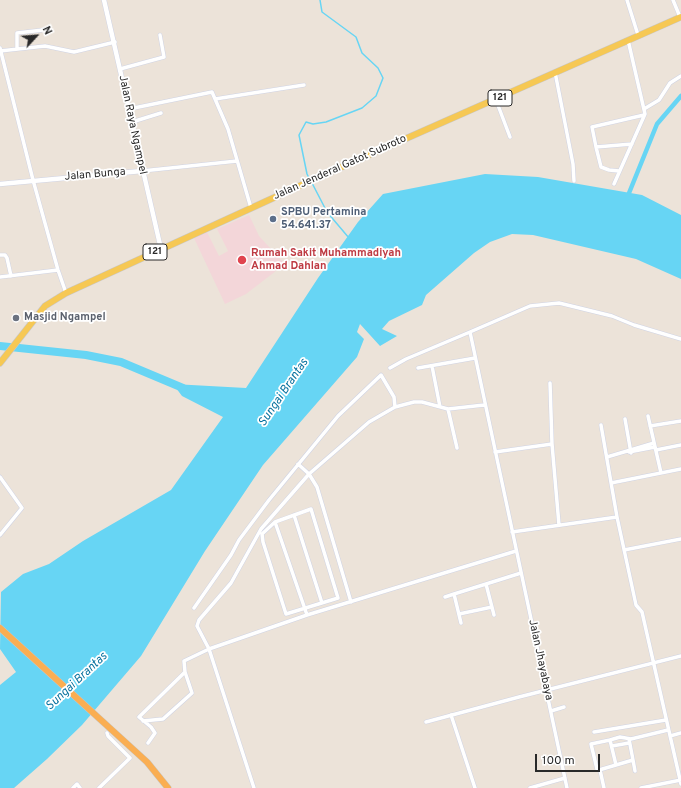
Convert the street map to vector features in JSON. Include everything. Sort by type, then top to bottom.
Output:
[{"type":"highway","points":[[0,628],[110,732],[147,762],[168,788]]},
{"type":"main road","name":"Jalan Jenderal Gatot Subroto","points":[[0,363],[45,306],[66,292],[319,177],[681,17]]},
{"type":"street","name":"Jalan Raya Ngampel","points":[[104,0],[115,42],[142,171],[161,249]]},
{"type":"street","points":[[627,0],[638,36]]},
{"type":"street","points":[[673,0],[681,17]]},
{"type":"street","points":[[17,49],[17,33],[43,30]]},
{"type":"street","points":[[120,68],[164,57],[160,35]]},
{"type":"street","points":[[614,184],[644,115],[644,109],[628,40]]},
{"type":"street","points":[[66,292],[58,270],[33,180],[0,50],[45,46],[74,52],[115,42]]},
{"type":"street","points":[[555,72],[574,181]]},
{"type":"street","points":[[644,109],[659,100],[670,84],[681,76]]},
{"type":"street","points":[[215,99],[304,85]]},
{"type":"street","points":[[130,109],[212,92],[228,129],[251,208]]},
{"type":"street","points":[[496,100],[510,137]]},
{"type":"street","points":[[132,122],[161,113]]},
{"type":"street","points":[[620,171],[600,167],[592,127],[644,115]]},
{"type":"street","points":[[596,147],[632,144]]},
{"type":"street","name":"Jalan Bunga","points":[[0,184],[237,161]]},
{"type":"street","points":[[0,255],[5,255],[7,258],[10,276]]},
{"type":"street","points":[[0,277],[58,270]]},
{"type":"street","points":[[390,368],[413,356],[530,306],[559,303],[612,316],[681,339]]},
{"type":"street","name":"Jalan Jhayabaya","points":[[470,332],[484,405],[567,788]]},
{"type":"street","points":[[418,368],[475,358]]},
{"type":"street","points":[[432,366],[440,407]]},
{"type":"street","points":[[194,608],[246,531],[298,464],[338,416],[381,375],[394,397],[396,407]]},
{"type":"street","points":[[550,383],[552,444],[559,526]]},
{"type":"street","points":[[254,788],[209,649],[197,626],[199,620],[213,602],[229,587],[262,529],[309,474],[352,434],[369,422],[396,407],[419,402],[448,409],[484,405]]},
{"type":"street","points":[[448,409],[457,448]]},
{"type":"street","points":[[648,416],[661,472]]},
{"type":"street","points":[[625,419],[629,451]]},
{"type":"street","points":[[650,426],[681,421]]},
{"type":"street","points":[[602,425],[617,517],[636,606],[642,612],[681,781],[641,788]]},
{"type":"street","points":[[495,452],[552,444]]},
{"type":"street","points":[[608,457],[629,451],[681,445]]},
{"type":"street","points":[[298,464],[309,474],[317,487],[351,602]]},
{"type":"street","points":[[611,483],[681,469]]},
{"type":"street","points":[[0,477],[22,508],[0,535]]},
{"type":"street","points":[[311,509],[338,597],[337,599],[284,613],[262,538],[265,531],[275,522],[294,515],[311,509]]},
{"type":"street","points":[[294,515],[322,603]]},
{"type":"street","points":[[512,532],[617,517]]},
{"type":"street","points":[[275,522],[307,615]]},
{"type":"street","points":[[624,550],[681,539]]},
{"type":"street","points":[[143,721],[163,719],[192,693],[183,666],[184,661],[209,649],[307,615],[516,551]]},
{"type":"street","points":[[445,596],[521,573]]},
{"type":"street","points":[[486,584],[494,614]]},
{"type":"street","points":[[454,594],[461,623]]},
{"type":"street","points":[[459,614],[492,607]]},
{"type":"street","points":[[426,722],[681,656]]},
{"type":"street","points":[[148,743],[155,733],[151,727],[139,717],[185,672]]},
{"type":"street","points":[[551,711],[564,707]]},
{"type":"street","points":[[451,715],[474,788]]},
{"type":"street","points":[[594,732],[621,726],[625,728],[666,720]]},
{"type":"street","points":[[612,746],[668,730]]},
{"type":"street","points":[[99,788],[130,758],[108,736],[110,732]]},
{"type":"street","points":[[670,736],[681,733]]},
{"type":"street","points":[[604,788],[600,770],[597,769],[591,744],[620,738],[629,741]]},
{"type":"street","points":[[610,740],[616,765]]},
{"type":"street","points":[[629,741],[635,771]]},
{"type":"street","points":[[600,770],[633,760]]},
{"type":"street","points":[[530,788],[565,778]]},
{"type":"street","points":[[73,788],[77,784],[80,788]]},
{"type":"shaded area","name":"Rumah Sakit Muhammadiyah Ahmad Dahlan","points":[[249,215],[259,236],[285,264],[246,294],[225,304],[194,238],[207,232],[219,256],[228,251],[217,229]]},
{"type":"water","name":"Sungai Brantas","points":[[485,174],[538,177],[642,195],[681,215],[681,279],[636,259],[533,235],[512,234],[490,242],[474,253],[426,295],[422,305],[389,321],[382,329],[397,336],[380,346],[360,324],[357,332],[364,339],[357,357],[263,465],[205,551],[141,656],[82,725],[47,759],[14,788],[0,788],[0,685],[16,672],[0,649],[1,592],[23,574],[49,564],[83,541],[171,490],[223,417],[182,396],[173,384],[246,388],[318,278],[358,222],[383,194]]},
{"type":"waterway","points":[[310,180],[307,174],[299,135],[306,122],[313,124],[326,122],[362,108],[376,96],[383,78],[378,68],[362,53],[356,37],[322,12],[320,0]]},
{"type":"waterway","points":[[627,198],[657,124],[681,96]]},
{"type":"waterway","points":[[312,183],[327,212],[349,238]]},
{"type":"waterway","points":[[0,346],[86,355],[121,362],[183,388]]},
{"type":"place","name":"SPBU Pertamina 54.641.37","points":[[273,219]]},
{"type":"place","name":"Rumah Sakit Muhammadiyah Ahmad Dahlan","points":[[242,260]]},
{"type":"place","name":"Masjid Ngampel","points":[[16,318]]}]
